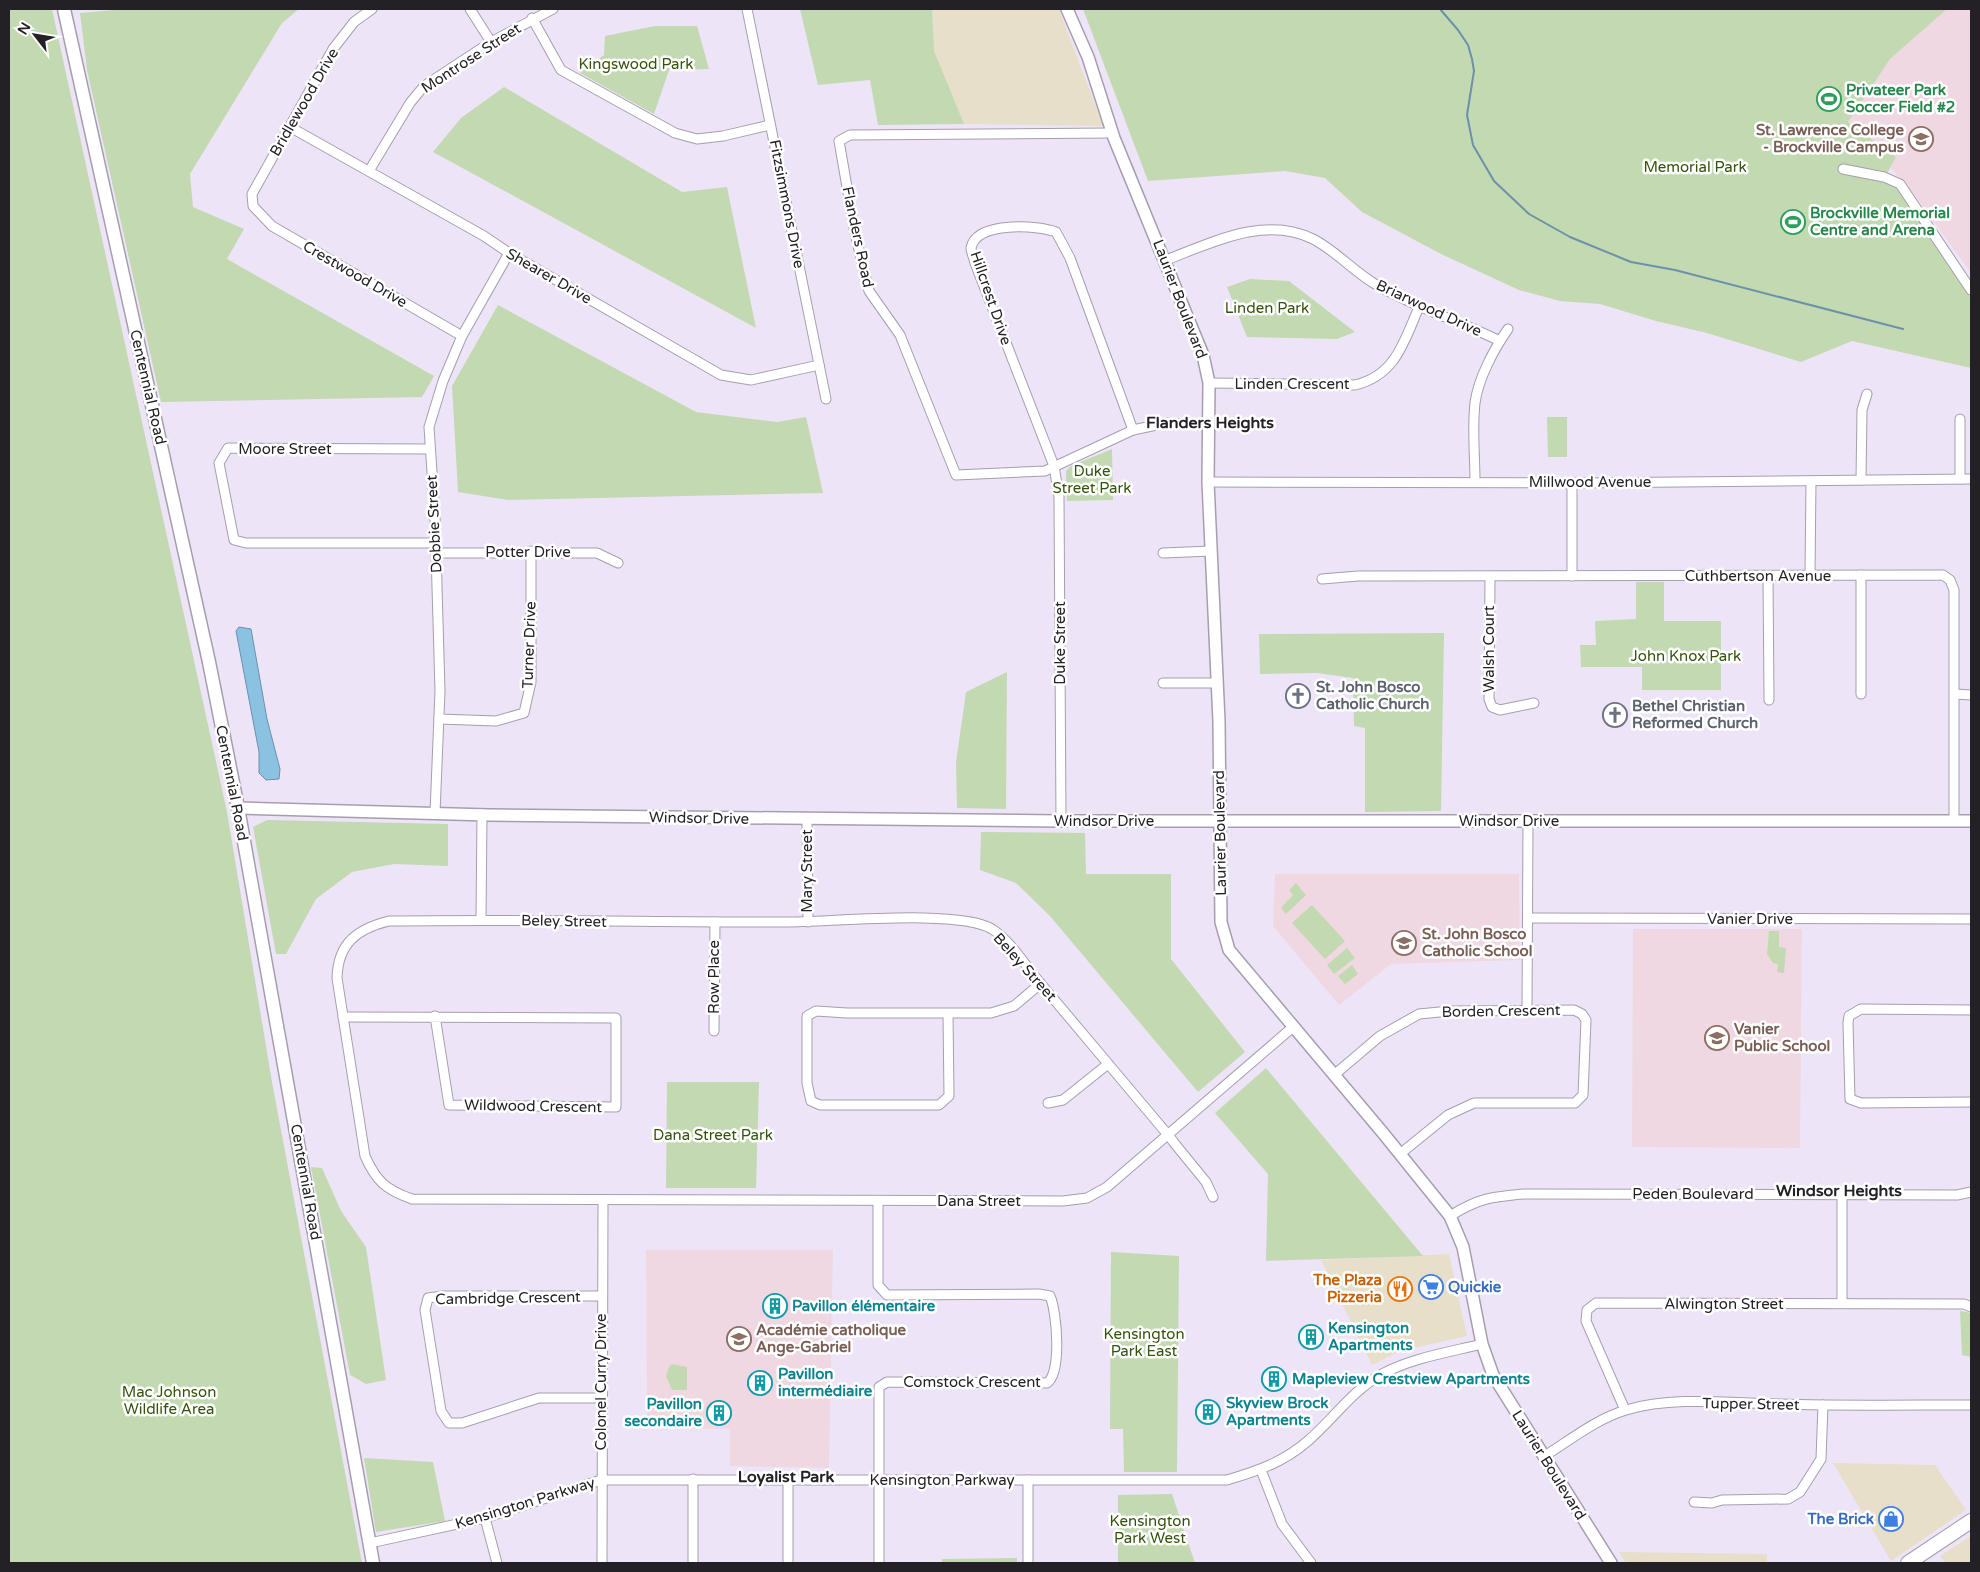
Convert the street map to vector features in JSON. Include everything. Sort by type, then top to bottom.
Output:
[{"type":"main road","name":"Centennial Road","points":[[64,9],[209,662],[238,808],[374,1563]]},
{"type":"main road","points":[[1908,1563],[1971,1521]]},
{"type":"street","name":"Bridlewood Drive","points":[[253,206],[252,194],[333,49],[354,22],[372,9]]},
{"type":"street","points":[[470,9],[491,42]]},
{"type":"street","name":"Montrose Street","points":[[369,171],[410,103],[424,86],[491,42],[532,18],[553,9]]},
{"type":"street","name":"Fitzsimmons Drive","points":[[747,9],[826,398]]},
{"type":"street","name":"Laurier Boulevard","points":[[1067,9],[1088,57],[1112,133],[1166,260],[1203,355],[1209,384],[1208,482],[1218,683],[1221,922],[1229,950],[1450,1216],[1463,1247],[1482,1344],[1493,1375],[1611,1563]]},
{"type":"street","points":[[532,18],[561,70],[675,133],[697,139],[723,136],[770,124]]},
{"type":"street","name":"Shearer Drive","points":[[290,127],[484,236],[509,254],[721,375],[750,380],[818,365]]},
{"type":"street","name":"Flanders Road","points":[[1112,133],[850,135],[839,141],[855,233],[869,291],[900,335],[956,475],[1046,472],[1054,466],[1133,430],[1166,423],[1209,425]]},
{"type":"street","points":[[1843,169],[1884,177],[1900,184],[1971,290]]},
{"type":"street","name":"Crestwood Drive","points":[[253,206],[272,226],[462,336]]},
{"type":"street","name":"Hillcrest Drive","points":[[1054,466],[971,249],[974,240],[984,233],[996,229],[1044,228],[1056,232],[1074,267],[1133,430]]},
{"type":"street","name":"Briarwood Drive","points":[[1166,260],[1230,236],[1261,230],[1281,231],[1313,239],[1375,284],[1500,341]]},
{"type":"street","name":"Dobbie Street","points":[[435,813],[440,692],[436,548],[429,427],[443,381],[462,336],[509,254]]},
{"type":"street","name":"Linden Crescent","points":[[1209,384],[1354,385],[1369,382],[1382,374],[1394,360],[1420,305]]},
{"type":"street","points":[[1476,482],[1475,402],[1500,341],[1508,329]]},
{"type":"street","points":[[1861,480],[1862,410],[1867,394]]},
{"type":"street","points":[[1960,419],[1960,479]]},
{"type":"street","name":"Moore Street","points":[[430,449],[228,448],[219,463],[234,540],[246,543],[436,548]]},
{"type":"street","name":"Duke Street","points":[[1054,466],[1059,497],[1061,821]]},
{"type":"street","name":"Millwood Avenue","points":[[1208,482],[1572,483],[1971,479]]},
{"type":"street","points":[[1810,575],[1811,481]]},
{"type":"street","points":[[1572,483],[1572,576]]},
{"type":"street","name":"Potter Drive","points":[[436,548],[597,553],[618,563]]},
{"type":"street","name":"Turner Drive","points":[[439,719],[496,721],[524,713],[531,682],[531,551]]},
{"type":"street","points":[[1162,552],[1211,551]]},
{"type":"street","points":[[1860,575],[1861,694]]},
{"type":"street","name":"Cuthbertson Avenue","points":[[1322,580],[1358,576],[1943,575],[1950,580],[1954,590],[1954,821]]},
{"type":"street","points":[[1768,576],[1769,700]]},
{"type":"street","name":"Walsh Court","points":[[1490,577],[1489,698],[1492,707],[1500,710],[1534,702]]},
{"type":"street","points":[[1163,683],[1218,683]]},
{"type":"street","points":[[1955,694],[1971,695]]},
{"type":"street","name":"Windsor Drive","points":[[238,808],[482,814],[1061,821],[1971,821]]},
{"type":"street","points":[[481,920],[482,814]]},
{"type":"street","name":"Mary Street","points":[[807,819],[808,922]]},
{"type":"street","points":[[1527,1010],[1529,918],[1528,821]]},
{"type":"street","name":"Beley Street","points":[[603,1201],[412,1199],[397,1194],[373,1175],[365,1156],[337,978],[337,962],[344,947],[356,934],[371,926],[389,921],[808,922],[933,918],[975,922],[993,930],[1008,943],[1040,984],[1206,1182],[1213,1197]]},
{"type":"street","name":"Vanier Drive","points":[[1529,918],[1971,919]]},
{"type":"street","name":"Row Place","points":[[714,1031],[715,922]]},
{"type":"street","points":[[948,1014],[949,1096],[940,1105],[820,1105],[811,1101],[807,1083],[807,1016],[816,1010],[839,1013],[992,1013],[1014,1006],[1040,984]]},
{"type":"street","points":[[1971,1010],[1861,1009],[1849,1016],[1848,1024],[1850,1099],[1861,1103],[1971,1102]]},
{"type":"street","name":"Borden Crescent","points":[[1334,1075],[1380,1036],[1419,1014],[1450,1011],[1527,1010],[1574,1010],[1582,1014],[1586,1020],[1583,1095],[1574,1103],[1474,1103],[1448,1115],[1400,1154]]},
{"type":"street","name":"Wildwood Crescent","points":[[343,1017],[435,1016],[616,1018],[616,1107],[450,1105],[435,1016]]},
{"type":"street","name":"Dana Street","points":[[603,1201],[1063,1201],[1087,1198],[1106,1187],[1293,1028]]},
{"type":"street","points":[[1048,1103],[1063,1100],[1108,1064]]},
{"type":"street","name":"Peden Boulevard","points":[[1450,1216],[1470,1203],[1485,1198],[1524,1194],[1842,1195],[1957,1194],[1971,1192]]},
{"type":"street","points":[[1842,1195],[1842,1303]]},
{"type":"street","name":"Colonel Curry Drive","points":[[602,1563],[603,1201]]},
{"type":"street","name":"Comstock Crescent","points":[[878,1201],[878,1285],[887,1294],[1038,1294],[1050,1296],[1056,1322],[1054,1374],[1047,1383],[887,1382],[879,1387],[879,1480]]},
{"type":"street","name":"Cambridge Crescent","points":[[601,1398],[539,1398],[462,1423],[449,1423],[441,1411],[425,1310],[428,1298],[443,1296],[602,1296]]},
{"type":"street","name":"Alwington Street","points":[[1625,1410],[1586,1321],[1587,1310],[1596,1303],[1964,1304],[1971,1307]]},
{"type":"street","name":"Kensington Parkway","points":[[370,1543],[485,1518],[601,1480],[1227,1480],[1261,1470],[1283,1460],[1310,1440],[1358,1391],[1383,1373],[1403,1365],[1482,1344]]},
{"type":"street","name":"Tupper Street","points":[[1543,1457],[1607,1418],[1625,1410],[1683,1402],[1823,1405],[1971,1404]]},
{"type":"street","points":[[1694,1502],[1712,1503],[1722,1500],[1788,1499],[1800,1492],[1821,1459],[1823,1405]]},
{"type":"street","points":[[1261,1470],[1282,1524],[1312,1563]]},
{"type":"street","points":[[693,1479],[693,1563]]},
{"type":"street","points":[[788,1480],[788,1563]]},
{"type":"street","points":[[879,1480],[879,1563]]},
{"type":"street","points":[[1028,1480],[1028,1563]]},
{"type":"street","points":[[485,1518],[497,1563]]},
{"type":"shaded area","points":[[932,9],[1059,9],[1103,126],[964,124],[933,51]]},
{"type":"shaded area","name":"St. Lawrence College - Brockville Campus","points":[[1947,9],[1971,9],[1971,273],[1916,197],[1890,167],[1896,157],[1847,121],[1890,59]]},
{"type":"shaded area","name":"St. John Bosco Catholic School","points":[[1275,874],[1519,874],[1520,960],[1391,964],[1339,1005],[1273,926]]},
{"type":"shaded area","name":"Vanier Public School","points":[[1633,929],[1802,929],[1800,1148],[1632,1147]]},
{"type":"shaded area","name":"Académie catholique Ange-Gabriel","points":[[646,1250],[833,1250],[829,1468],[730,1466],[730,1429],[647,1428]]},
{"type":"shaded area","points":[[1449,1254],[1467,1336],[1400,1351],[1372,1365],[1321,1260]]},
{"type":"shaded area","points":[[1833,1463],[1935,1465],[1966,1510],[1891,1561]]},
{"type":"shaded area","points":[[1971,1536],[1971,1563],[1945,1563],[1940,1556]]},
{"type":"shaded area","points":[[1619,1552],[1767,1554],[1767,1563],[1626,1563]]},
{"type":"green space","name":"Mac Johnson Wildlife Area","points":[[9,9],[52,9],[227,812],[272,1082],[362,1563],[9,1563]]},
{"type":"green space","points":[[125,9],[299,9],[282,23],[190,174],[193,207],[244,229],[227,259],[434,376],[422,397],[161,402],[87,70],[80,13]]},
{"type":"green space","points":[[800,9],[932,9],[934,51],[964,124],[878,125],[870,80],[818,85]]},
{"type":"green space","name":"Memorial Park","points":[[1083,9],[1947,9],[1890,59],[1848,122],[1896,157],[1884,179],[1895,186],[1971,298],[1971,368],[1852,341],[1801,362],[1707,333],[1656,321],[1600,304],[1560,301],[1519,290],[1441,254],[1362,212],[1325,178],[1285,171],[1148,181]]},
{"type":"green space","name":"Kingswood Park","points":[[655,26],[697,26],[709,69],[669,70],[654,114],[580,73],[604,55],[605,36]]},
{"type":"green space","points":[[504,87],[682,192],[727,187],[756,328],[433,152],[461,118]]},
{"type":"green space","name":"Linden Park","points":[[1250,279],[1289,281],[1355,332],[1337,339],[1247,337],[1227,287]]},
{"type":"green space","points":[[498,305],[696,412],[777,422],[806,417],[823,493],[508,500],[458,492],[452,386]]},
{"type":"green space","points":[[1547,417],[1567,417],[1567,457],[1548,457]]},
{"type":"green space","name":"Duke Street Park","points":[[1112,449],[1113,500],[1067,501],[1066,471],[1071,466]]},
{"type":"green space","name":"John Knox Park","points":[[1636,582],[1664,582],[1664,621],[1721,621],[1721,690],[1642,690],[1642,667],[1581,667],[1580,645],[1596,645],[1595,621],[1636,619]]},
{"type":"green space","points":[[1444,633],[1441,811],[1365,812],[1365,728],[1354,726],[1353,678],[1317,673],[1260,674],[1259,634]]},
{"type":"green space","points":[[1007,672],[1006,809],[957,808],[956,762],[966,692]]},
{"type":"green space","points":[[267,820],[448,824],[448,866],[394,864],[352,872],[316,899],[286,954],[276,954],[253,827]]},
{"type":"green space","points":[[981,832],[1085,833],[1086,874],[1171,874],[1171,959],[1245,1052],[1198,1092],[1050,916],[1016,883],[980,870]]},
{"type":"green space","points":[[1296,883],[1306,895],[1286,914],[1281,908],[1293,895],[1289,890]]},
{"type":"green space","points":[[1312,905],[1345,941],[1325,959],[1292,923]]},
{"type":"green space","points":[[1769,931],[1779,931],[1779,947],[1786,948],[1784,973],[1777,972],[1778,964],[1773,963],[1767,954]]},
{"type":"green space","points":[[1347,948],[1355,958],[1334,974],[1327,965]]},
{"type":"green space","points":[[1352,965],[1358,974],[1345,984],[1338,976]]},
{"type":"green space","points":[[1266,1068],[1423,1256],[1266,1261],[1268,1174],[1215,1113]]},
{"type":"green space","name":"Dana Street Park","points":[[667,1082],[759,1082],[756,1188],[666,1188]]},
{"type":"green space","points":[[311,1167],[322,1168],[341,1211],[366,1247],[386,1380],[366,1384],[350,1375]]},
{"type":"green space","name":"Kensington Park East","points":[[1111,1252],[1179,1256],[1177,1472],[1124,1472],[1123,1429],[1110,1429]]},
{"type":"green space","points":[[1960,1311],[1971,1313],[1971,1357],[1962,1355]]},
{"type":"green space","points":[[672,1364],[687,1367],[687,1390],[672,1390],[666,1376]]},
{"type":"green space","points":[[364,1458],[433,1462],[445,1521],[376,1532]]},
{"type":"green space","name":"Kensington Park West","points":[[1172,1494],[1195,1563],[1118,1563],[1118,1495]]},
{"type":"green space","points":[[1017,1558],[1017,1563],[942,1563],[942,1559]]},
{"type":"water","points":[[239,627],[251,629],[267,719],[280,769],[279,779],[266,780],[259,773],[259,752],[236,631]]},
{"type":"waterway","points":[[1440,9],[1468,45],[1472,59],[1474,71],[1467,115],[1473,145],[1494,181],[1529,214],[1570,237],[1631,262],[1675,270],[1903,329]]},
{"type":"place","name":"Privateer Park Soccer Field #2","points":[[1829,99]]},
{"type":"place","name":"St. Lawrence College - Brockville Campus","points":[[1921,139]]},
{"type":"place","name":"Brockville Memorial Centre and Arena","points":[[1793,222]]},
{"type":"place","name":"St. John Bosco Catholic Church","points":[[1298,696]]},
{"type":"place","name":"Bethel Christian Reformed Church","points":[[1615,715]]},
{"type":"place","name":"St. John Bosco Catholic School","points":[[1404,943]]},
{"type":"place","name":"Vanier Public School","points":[[1717,1038]]},
{"type":"place","name":"Quickie","points":[[1431,1287]]},
{"type":"place","name":"The Plaza Pizzeria","points":[[1400,1289]]},
{"type":"place","name":"Pavillon élémentaire","points":[[775,1306]]},
{"type":"place","name":"Kensington Apartments","points":[[1311,1337]]},
{"type":"place","name":"Académie catholique Ange-Gabriel","points":[[739,1339]]},
{"type":"place","name":"Mapleview Crestview Apartments","points":[[1274,1379]]},
{"type":"place","name":"Pavillon intermédiaire","points":[[760,1383]]},
{"type":"place","name":"Skyview Brock Apartments","points":[[1208,1412]]},
{"type":"place","name":"Pavillon secondaire","points":[[719,1413]]},
{"type":"place","name":"The Brick","points":[[1891,1519]]},
{"type":"district","name":"Flanders Heights","points":[[1210,422]]},
{"type":"district","name":"Windsor Heights","points":[[1839,1190]]},
{"type":"district","name":"Loyalist Park","points":[[786,1476]]}]
